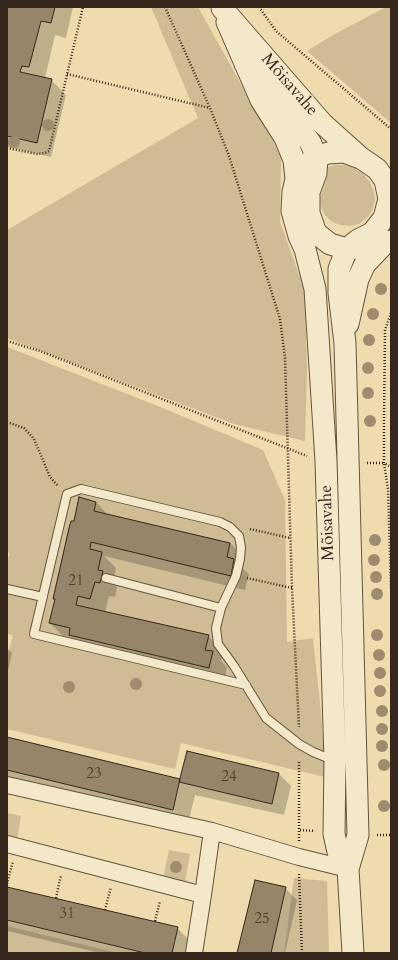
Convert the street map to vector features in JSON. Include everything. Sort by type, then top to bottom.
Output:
[{"type":"street","name":"Mõisavahe","points":[[221,8],[244,64],[262,100],[285,138],[294,160],[296,179]]},
{"type":"street","name":"Mõisavahe","points":[[221,8],[322,123],[376,165],[385,180],[389,198],[384,218],[372,233],[358,240],[347,249],[339,269],[339,293],[345,343],[346,761]]},
{"type":"street","name":"Mõisavahe","points":[[244,64],[269,90],[310,142],[317,157]]},
{"type":"street","name":"Mõisavahe","points":[[353,953],[348,869],[358,835],[346,761],[315,289],[305,249],[299,236],[292,211],[293,192],[296,179],[304,166],[317,157],[328,153],[344,152],[376,165]]},
{"type":"street","points":[[317,157],[316,173],[309,192],[308,213],[316,233],[330,244],[347,249],[387,242]]},
{"type":"street","points":[[345,343],[358,279],[365,264],[387,242]]},
{"type":"street","points":[[7,785],[212,830],[299,857],[348,869]]},
{"type":"street","points":[[194,953],[212,830]]},
{"type":"street","points":[[12,846],[203,895]]},
{"type":"lane","points":[[246,685],[34,634],[67,494],[81,489],[220,522],[230,527],[239,536],[241,547],[240,559],[236,576],[222,608],[216,628],[218,644],[246,685],[266,718],[299,744],[313,752],[346,761]]},
{"type":"lane","points":[[106,578],[222,608]]},
{"type":"lane","points":[[7,590],[43,597]]},
{"type":"path","points":[[7,148],[37,154],[49,151],[84,7]]},
{"type":"path","points":[[165,7],[210,108],[229,156],[280,319],[286,358],[290,538],[299,744],[299,857],[302,953]]},
{"type":"path","points":[[259,7],[276,31],[391,129]]},
{"type":"path","points":[[67,74],[210,108]]},
{"type":"path","points":[[391,313],[385,330],[384,463],[388,489],[391,588]]},
{"type":"path","points":[[7,341],[40,351],[311,458]]},
{"type":"path","points":[[7,422],[24,428],[34,439],[50,477],[67,494]]},
{"type":"path","points":[[361,463],[384,463],[391,467]]},
{"type":"path","points":[[230,527],[290,538]]},
{"type":"path","points":[[236,576],[292,588]]},
{"type":"path","points":[[373,835],[391,836]]},
{"type":"path","points":[[7,884],[12,846]]},
{"type":"path","points":[[56,898],[65,859]]},
{"type":"path","points":[[105,910],[114,872]]},
{"type":"path","points":[[155,922],[165,885]]},
{"type":"shaded area","points":[[151,7],[198,7],[281,156],[280,222],[305,291],[307,369],[305,441],[234,424],[7,338],[7,230],[198,118]]},
{"type":"shaded area","points":[[386,7],[391,7],[391,123],[307,51],[333,35]]},
{"type":"shaded area","points":[[345,165],[354,168],[363,174],[370,182],[374,192],[375,201],[372,211],[368,217],[359,224],[350,226],[332,222],[325,215],[321,207],[320,198],[326,180],[328,167]]},
{"type":"shaded area","points":[[7,347],[158,406],[263,450],[285,500],[287,642],[313,638],[322,722],[325,777],[181,743],[175,769],[7,729],[7,658],[13,635],[7,634],[7,563],[10,553],[7,552]]},
{"type":"shaded area","points":[[7,813],[21,816],[16,845],[7,843]]},
{"type":"shaded area","points":[[169,850],[190,854],[185,882],[163,878]]},
{"type":"shaded area","points":[[294,878],[327,881],[329,953],[284,953]]},
{"type":"shaded area","points":[[7,926],[118,953],[7,953]]},
{"type":"building","points":[[7,7],[55,7],[51,23],[41,21],[29,67],[22,66],[20,72],[52,79],[37,143],[7,136]]},
{"type":"building","points":[[79,497],[96,502],[94,511],[230,543],[227,557],[234,559],[231,576],[91,542],[90,549],[102,552],[98,570],[103,571],[100,583],[95,582],[90,599],[78,596],[76,605],[209,635],[205,650],[213,651],[209,668],[69,635],[70,628],[49,623],[69,528],[71,521],[74,521]]},
{"type":"building","points":[[7,737],[180,779],[173,810],[7,770]]},
{"type":"building","points":[[187,751],[279,773],[272,804],[179,782]]},
{"type":"building","points":[[255,880],[286,887],[271,953],[237,953]]},
{"type":"building","points":[[7,887],[178,927],[172,953],[145,953],[7,920]]}]
